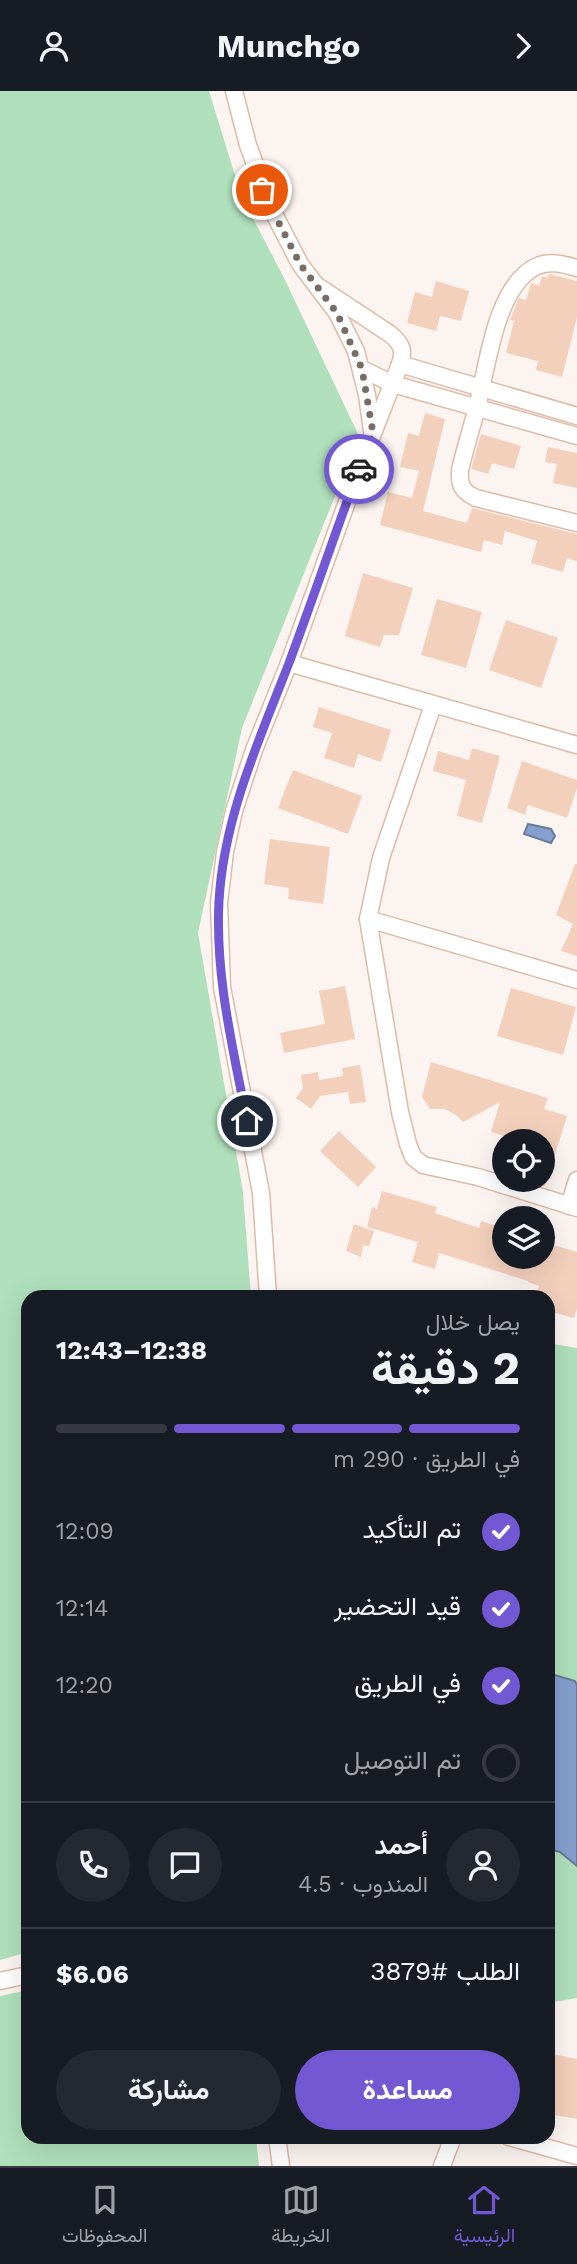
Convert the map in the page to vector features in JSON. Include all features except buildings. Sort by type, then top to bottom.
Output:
[{"type":"street","points":[[234,91],[262,190],[300,264],[337,313],[362,369],[373,433]]},
{"type":"street","points":[[577,268],[547,263],[534,267],[521,279],[499,318],[459,483],[463,492],[476,498],[577,523]]},
{"type":"street","points":[[268,1290],[261,1193],[222,988],[219,904],[225,852],[234,811],[254,750],[289,663],[403,352],[397,340],[319,287]]},
{"type":"street","points":[[400,364],[577,416]]},
{"type":"street","points":[[362,369],[393,384],[577,436]]},
{"type":"street","points":[[289,663],[577,745]]},
{"type":"street","points":[[433,705],[381,858],[368,919],[400,1112],[413,1157],[424,1165],[478,1177],[573,1207],[577,1180]]},
{"type":"street","points":[[368,919],[577,980]]},
{"type":"street","points":[[0,1981],[21,1976]]},
{"type":"street","points":[[278,2144],[281,2166]]},
{"type":"street","points":[[442,2166],[450,2144]]},
{"type":"street","points":[[534,2144],[577,2156]]},
{"type":"green space","points":[[0,91],[209,91],[241,195],[286,282],[359,436],[242,728],[198,933],[243,1192],[250,1290],[21,1290],[21,1954],[0,1960]]},
{"type":"green space","points":[[555,1344],[577,1348],[577,1998],[555,2002]]},
{"type":"green space","points":[[21,1992],[21,2144],[257,2144],[259,2166],[0,2166],[0,1996]]},
{"type":"water","points":[[528,824],[551,829],[555,836],[551,843],[524,834]]},
{"type":"water","points":[[555,1675],[575,1681],[577,1685],[577,1866],[555,1851]]},
{"type":"way so far","points":[[262,190],[300,264],[337,313],[356,351],[370,406],[373,433],[359,469]]},
{"type":"route","points":[[247,1121],[222,988],[219,904],[225,852],[234,811],[254,750],[289,663],[359,469]]}]
